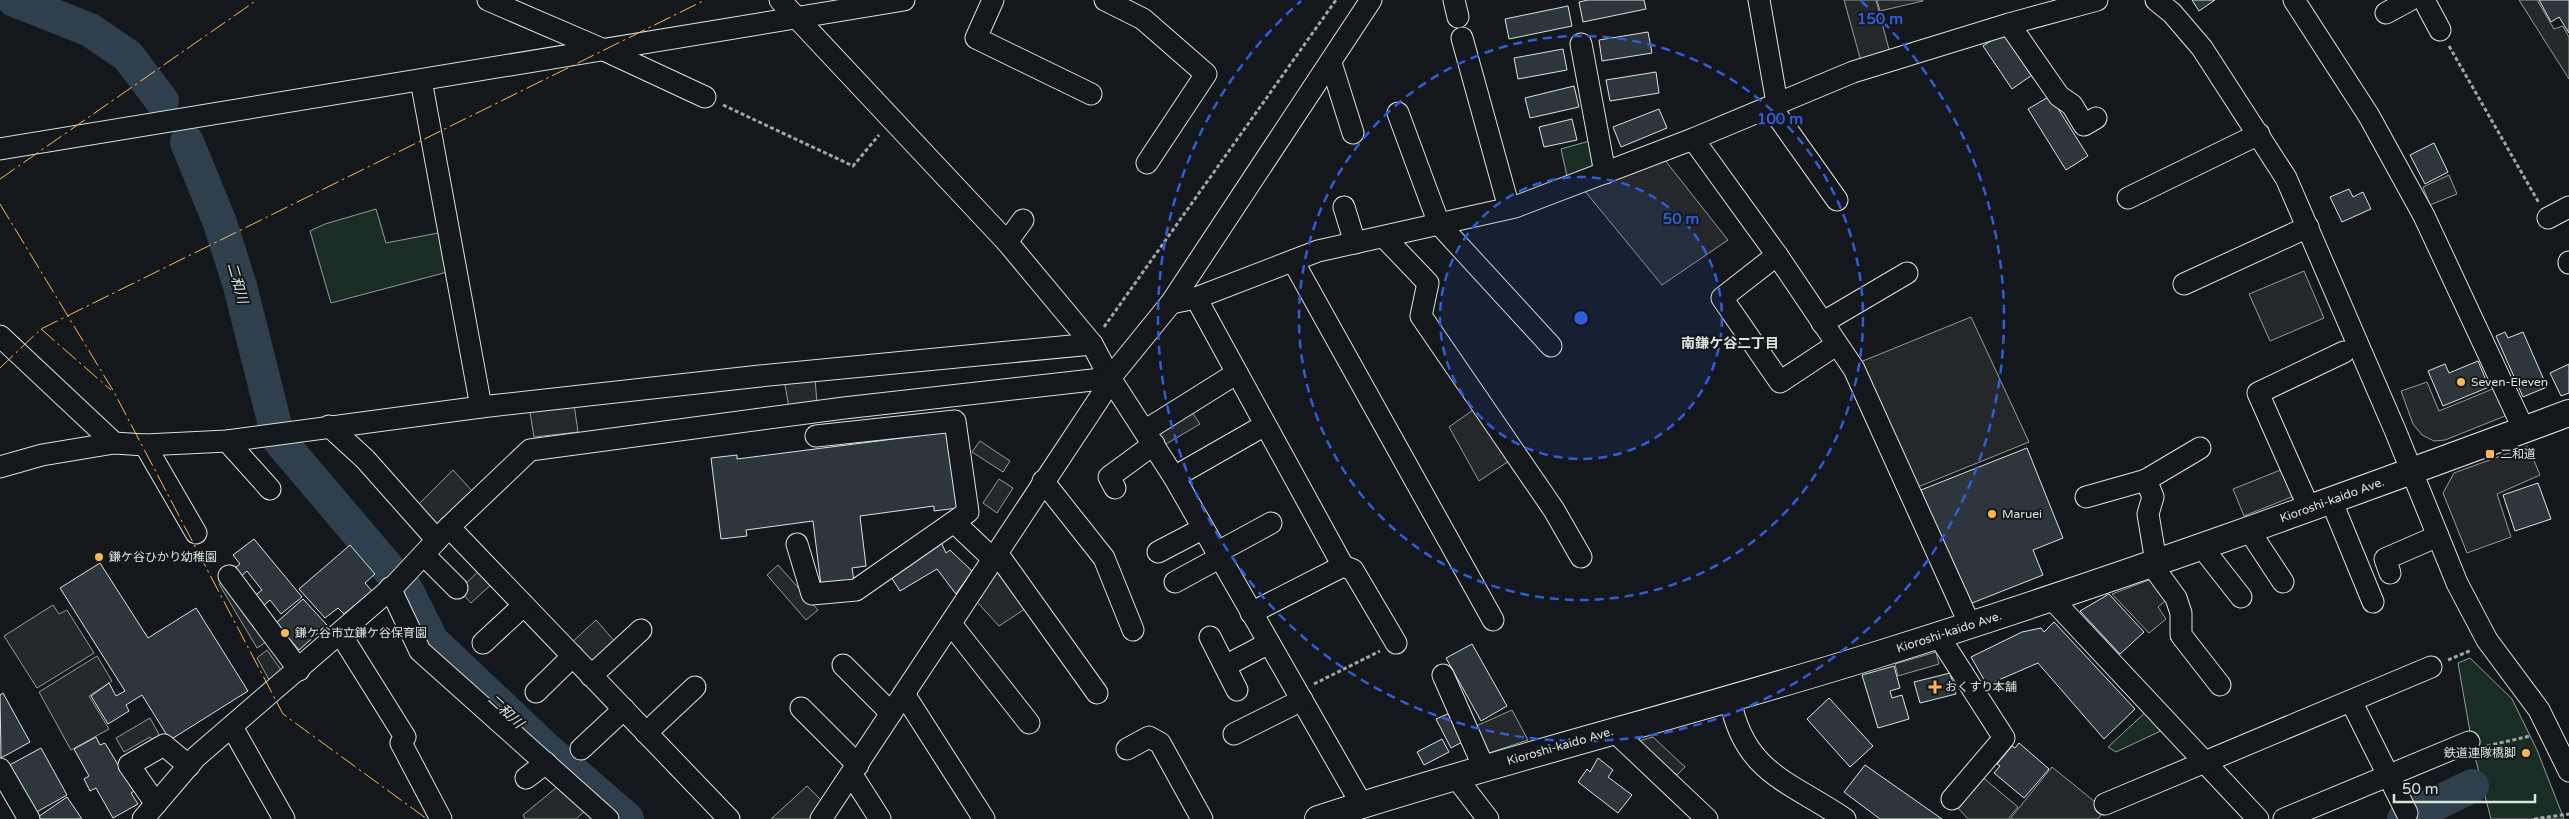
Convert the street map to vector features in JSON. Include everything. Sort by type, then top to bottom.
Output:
[{"type":"main road","name":"Kioroshi-kaido Ave.","points":[[1341,814],[1456,776],[1730,698],[1970,625],[2248,530],[2569,413]]},
{"type":"street","points":[[488,0],[604,50],[705,97]]},
{"type":"street","points":[[780,0],[1007,242],[1092,344],[1110,378],[1150,437],[1174,477],[1300,696],[1341,814]]},
{"type":"street","points":[[0,149],[904,0]]},
{"type":"street","points":[[993,0],[976,38],[1091,94]]},
{"type":"street","points":[[1105,0],[1143,19],[1206,74],[1147,163]]},
{"type":"street","points":[[823,818],[1110,378],[1171,303],[1371,0]]},
{"type":"street","points":[[1759,0],[1774,105],[1837,200]]},
{"type":"street","points":[[1171,303],[1196,298],[1318,251],[1509,208],[1693,139],[1853,72],[2009,24],[2097,0]]},
{"type":"street","points":[[2156,0],[2172,13],[2202,48],[2286,178],[2411,470],[2457,583],[2479,626],[2539,710],[2569,771]]},
{"type":"street","points":[[2294,0],[2369,116],[2424,216],[2524,430]]},
{"type":"street","points":[[2386,13],[2410,0]]},
{"type":"street","points":[[2424,0],[2440,30]]},
{"type":"street","points":[[2009,24],[2059,96],[2072,105],[2084,125],[2096,118]]},
{"type":"street","points":[[1462,38],[1509,208]]},
{"type":"street","points":[[1582,44],[1605,173]]},
{"type":"street","points":[[1331,63],[1352,133]]},
{"type":"street","points":[[421,80],[481,407]]},
{"type":"street","points":[[1398,113],[1439,224],[1551,346]]},
{"type":"street","points":[[2128,198],[2259,134]]},
{"type":"street","points":[[1693,139],[1777,255],[1854,369],[1970,625]]},
{"type":"street","points":[[1344,207],[1355,243]]},
{"type":"street","points":[[2548,218],[2569,207]]},
{"type":"street","points":[[1007,242],[1023,220]]},
{"type":"street","points":[[2184,284],[2308,227]]},
{"type":"street","points":[[1384,237],[1428,283],[1421,316],[1554,510],[1581,557]]},
{"type":"street","points":[[1777,255],[1722,298],[1780,382],[1836,345]]},
{"type":"street","points":[[1293,261],[1493,620]]},
{"type":"street","points":[[1822,323],[1907,273]]},
{"type":"street","points":[[1196,298],[1343,566],[1353,570],[1396,643]]},
{"type":"street","points":[[0,336],[114,443]]},
{"type":"street","points":[[0,467],[42,455],[114,443],[145,445],[227,441],[481,407],[760,376],[1092,344]]},
{"type":"street","points":[[2344,352],[2258,393],[2373,602]]},
{"type":"street","points":[[1115,488],[1109,477],[1150,437],[1237,373]]},
{"type":"street","points":[[189,766],[164,744],[129,765],[150,812],[189,766],[196,757],[299,670],[396,583],[437,540],[530,450],[844,408],[1110,378]]},
{"type":"street","points":[[797,544],[812,594],[856,590],[968,512],[955,421],[816,436]]},
{"type":"street","points":[[1174,477],[1265,425]]},
{"type":"street","points":[[329,426],[365,459],[437,540],[524,604],[729,819]]},
{"type":"street","points":[[227,441],[270,489]]},
{"type":"street","points":[[145,445],[196,533]]},
{"type":"street","points":[[2086,496],[2146,480],[2200,448]]},
{"type":"street","points":[[2146,480],[2153,497],[2148,514],[2154,563],[2176,598],[2181,613],[2181,635],[2220,685]]},
{"type":"street","points":[[1044,481],[1104,558],[1133,630]]},
{"type":"street","points":[[954,522],[995,556],[1097,693]]},
{"type":"street","points":[[1175,582],[1271,523]]},
{"type":"street","points":[[1158,552],[1202,528]]},
{"type":"street","points":[[2248,530],[2284,582]]},
{"type":"street","points":[[2390,573],[2385,559],[2438,536]]},
{"type":"street","points":[[437,540],[456,588]]},
{"type":"street","points":[[2201,546],[2242,597]]},
{"type":"street","points":[[1252,613],[1343,566]]},
{"type":"street","points":[[229,576],[299,670]]},
{"type":"street","points":[[396,583],[420,651],[608,819]]},
{"type":"street","points":[[2051,598],[2258,819]]},
{"type":"street","points":[[483,643],[524,604]]},
{"type":"street","points":[[951,624],[1029,723]]},
{"type":"street","points":[[591,676],[641,630]]},
{"type":"street","points":[[340,634],[405,737],[401,743],[441,819]]},
{"type":"street","points":[[1938,635],[2004,738],[1952,799]]},
{"type":"street","points":[[1210,637],[1237,690]]},
{"type":"street","points":[[1225,666],[1269,643]]},
{"type":"street","points":[[536,692],[573,656]]},
{"type":"street","points":[[843,665],[891,713]]},
{"type":"street","points":[[2105,804],[2431,667]]},
{"type":"street","points":[[1442,675],[1484,768]]},
{"type":"street","points":[[646,733],[695,687]]},
{"type":"street","points":[[904,694],[984,819]]},
{"type":"street","points":[[1234,734],[1300,696]]},
{"type":"street","points":[[1730,698],[1739,731],[1751,754],[1773,775],[1845,819]]},
{"type":"street","points":[[2351,702],[2407,813]]},
{"type":"street","points":[[801,708],[855,770],[880,819]]},
{"type":"street","points":[[581,749],[624,709]]},
{"type":"street","points":[[232,727],[284,819]]},
{"type":"street","points":[[1614,731],[1707,819]]},
{"type":"street","points":[[1127,749],[1149,737],[1160,743],[1202,819]]},
{"type":"street","points":[[2284,819],[2469,742]]},
{"type":"street","points":[[526,778],[546,763]]},
{"type":"street","points":[[0,769],[29,819]]},
{"type":"street","points":[[1456,776],[1488,819]]},
{"type":"path","points":[[1092,344],[1336,0]]},
{"type":"path","points":[[2440,30],[2548,218]]},
{"type":"path","points":[[705,97],[853,166],[893,119]]},
{"type":"path","points":[[1300,696],[1396,643]]},
{"type":"path","points":[[2431,667],[2473,649]]},
{"type":"path","points":[[2469,742],[2489,747],[2535,735]]},
{"type":"path","points":[[2534,819],[2569,814]]},
{"type":"green space","points":[[1593,140],[1595,150],[1594,162],[1587,170],[1568,181],[1561,149]]},
{"type":"green space","points":[[376,209],[386,243],[443,232],[451,271],[331,303],[310,231],[325,224]]},
{"type":"green space","points":[[2470,658],[2512,699],[2537,750],[2564,819],[2491,819],[2473,749],[2458,663]]},
{"type":"green space","points":[[2149,709],[2167,728],[2116,752],[2108,747]]},
{"type":"shaded area","points":[[1844,0],[1876,0],[1891,57],[1862,65]]},
{"type":"shaded area","points":[[1877,0],[1923,0],[1923,1],[1880,11]]},
{"type":"shaded area","points":[[2519,0],[2537,0],[2554,29],[2563,26],[2569,37],[2569,79]]},
{"type":"shaded area","points":[[1664,159],[1728,240],[1662,285],[1584,190]]},
{"type":"shaded area","points":[[2449,175],[2457,194],[2430,205],[2423,187]]},
{"type":"shaded area","points":[[2304,271],[2324,318],[2270,341],[2249,294]]},
{"type":"shaded area","points":[[1971,317],[2029,442],[1913,489],[1858,363]]},
{"type":"shaded area","points":[[815,377],[817,405],[789,408],[784,379]]},
{"type":"shaded area","points":[[2427,382],[2439,411],[2495,388],[2505,416],[2445,440],[2434,441],[2422,435],[2413,424],[2401,391]]},
{"type":"shaded area","points":[[574,404],[578,432],[534,437],[529,407]]},
{"type":"shaded area","points":[[1190,409],[1200,424],[1161,447],[1152,432]]},
{"type":"shaded area","points":[[1473,410],[1509,461],[1479,481],[1449,427]]},
{"type":"shaded area","points":[[980,441],[1010,461],[1003,472],[972,452]]},
{"type":"shaded area","points":[[2528,446],[2540,475],[2497,494],[2511,537],[2467,553],[2443,493],[2454,473]]},
{"type":"shaded area","points":[[2283,469],[2294,496],[2244,516],[2233,489]]},
{"type":"shaded area","points":[[453,470],[473,492],[443,522],[434,524],[417,506]]},
{"type":"shaded area","points":[[999,479],[1013,488],[997,513],[983,503]]},
{"type":"shaded area","points":[[778,565],[818,610],[806,620],[767,575]]},
{"type":"shaded area","points":[[483,567],[495,581],[471,603],[459,590]]},
{"type":"shaded area","points":[[998,567],[1028,607],[999,626],[977,602]]},
{"type":"shaded area","points":[[2154,578],[2168,599],[2158,607],[2166,619],[2149,633],[2112,594]]},
{"type":"shaded area","points":[[227,579],[269,640],[257,648],[219,584]]},
{"type":"shaded area","points":[[53,605],[59,614],[67,610],[94,653],[37,688],[4,636]]},
{"type":"shaded area","points":[[596,620],[617,644],[591,668],[570,644]]},
{"type":"shaded area","points":[[267,650],[283,673],[271,683],[257,658]]},
{"type":"shaded area","points":[[1936,652],[1939,664],[1898,676],[1895,664]]},
{"type":"shaded area","points":[[97,656],[112,681],[89,696],[109,729],[71,750],[39,692]]},
{"type":"shaded area","points":[[1512,710],[1528,740],[1486,754],[1474,727]]},
{"type":"shaded area","points":[[150,718],[160,736],[152,740],[150,737],[124,752],[116,738]]},
{"type":"shaded area","points":[[1653,737],[1685,767],[1673,779],[1635,742]]},
{"type":"shaded area","points":[[2052,767],[2105,810],[2098,819],[2010,819]]},
{"type":"shaded area","points":[[1981,776],[2018,807],[2008,819],[1968,819],[1957,807]]},
{"type":"shaded area","points":[[562,783],[588,808],[576,819],[525,819],[523,815]]},
{"type":"shaded area","points":[[807,786],[822,801],[810,819],[771,819]]},
{"type":"building","points":[[1588,0],[1644,0],[1646,9],[1583,22],[1579,2]]},
{"type":"building","points":[[2192,0],[2215,0],[2199,11]]},
{"type":"building","points":[[2539,0],[2569,0],[2569,33],[2559,17],[2551,22]]},
{"type":"building","points":[[1568,6],[1572,26],[1509,39],[1505,19]]},
{"type":"building","points":[[1648,32],[1652,53],[1602,61],[1599,40]]},
{"type":"building","points":[[2003,33],[2032,75],[2012,89],[1983,46]]},
{"type":"building","points":[[1563,49],[1567,70],[1518,79],[1514,58]]},
{"type":"building","points":[[1656,72],[1659,93],[1610,101],[1606,80]]},
{"type":"building","points":[[1574,86],[1579,107],[1530,118],[1525,98]]},
{"type":"building","points":[[2050,96],[2088,156],[2066,170],[2028,109]]},
{"type":"building","points":[[1659,109],[1667,128],[1621,147],[1613,127]]},
{"type":"building","points":[[1572,119],[1577,140],[1544,147],[1539,127]]},
{"type":"building","points":[[2434,143],[2448,172],[2425,184],[2410,155]]},
{"type":"building","points":[[2349,189],[2353,197],[2363,192],[2371,209],[2342,222],[2330,197]]},
{"type":"building","points":[[2505,332],[2508,338],[2523,332],[2547,387],[2523,397],[2496,336]]},
{"type":"building","points":[[2478,361],[2489,387],[2443,406],[2428,371],[2445,364],[2449,373]]},
{"type":"building","points":[[2569,364],[2569,393],[2561,396],[2550,373]]},
{"type":"building","points":[[948,429],[958,508],[934,511],[934,506],[860,516],[866,566],[852,568],[854,581],[821,585],[813,521],[746,530],[747,536],[721,539],[711,458],[737,455],[737,459],[925,435],[924,432]]},
{"type":"building","name":"Maruei","points":[[2027,448],[2063,538],[2033,550],[2043,575],[1967,605],[1921,490]]},
{"type":"building","points":[[2538,483],[2551,519],[2515,531],[2503,495]]},
{"type":"building","points":[[254,539],[302,597],[281,614],[270,600],[262,607],[253,597],[262,590],[247,571],[239,578],[232,570],[240,564],[233,555]]},
{"type":"building","points":[[940,540],[946,553],[950,550],[972,571],[956,594],[937,569],[900,591],[889,574]]},
{"type":"building","points":[[350,545],[375,574],[365,583],[372,591],[344,614],[338,608],[325,618],[299,589]]},
{"type":"building","points":[[100,563],[148,638],[196,608],[248,691],[170,740],[142,695],[126,705],[129,711],[108,724],[91,696],[109,683],[116,696],[125,691],[60,588]]},
{"type":"building","points":[[2109,594],[2144,632],[2120,654],[2080,611]]},
{"type":"building","points":[[303,599],[327,625],[299,650],[276,623]]},
{"type":"building","points":[[2054,622],[2135,709],[2104,739],[2038,663],[1987,685],[1971,657],[2022,632],[2041,628],[2044,632]]},
{"type":"building","points":[[1472,644],[1507,706],[1481,721],[1446,658]]},
{"type":"building","points":[[1894,666],[1900,688],[1890,691],[1892,698],[1902,695],[1909,719],[1878,728],[1862,675]]},
{"type":"building","points":[[1950,673],[1956,694],[1920,703],[1914,682]]},
{"type":"building","points":[[3,693],[30,742],[1,758],[0,695]]},
{"type":"building","points":[[1829,698],[1873,746],[1850,767],[1807,719]]},
{"type":"building","points":[[1450,713],[1464,741],[1451,748],[1436,719]]},
{"type":"building","points":[[96,737],[100,745],[105,743],[136,790],[131,793],[138,804],[113,818],[96,788],[90,791],[84,779],[89,776],[74,749]]},
{"type":"building","points":[[1442,739],[1449,752],[1424,765],[1417,752]]},
{"type":"building","points":[[2019,743],[2049,769],[2024,798],[1994,773],[2000,766],[1997,764],[2012,746],[2015,748]]},
{"type":"building","points":[[41,748],[67,795],[33,814],[6,767]]},
{"type":"building","points":[[1598,758],[1613,770],[1608,777],[1632,795],[1618,813],[1578,782],[1587,769],[1590,772]]},
{"type":"building","points":[[1865,765],[1942,819],[1880,819],[1844,792]]},
{"type":"building","points":[[67,797],[82,819],[35,819]]},
{"type":"waterway","name":"二和川","points":[[14,0],[90,30],[128,56],[162,101]]},
{"type":"waterway","name":"二和川","points":[[187,142],[220,223],[240,286],[276,429]]},
{"type":"waterway","name":"二和川","points":[[280,441],[392,573]]},
{"type":"waterway","name":"二和川","points":[[405,587],[432,641],[544,747],[627,819]]},
{"type":"waterway","name":"二和川","points":[[2404,819],[2472,786]]},
{"type":"power","points":[[0,179],[257,0]]},
{"type":"power","points":[[0,368],[41,329],[705,0]]},
{"type":"power","points":[[0,204],[114,392],[283,714],[427,819]]},
{"type":"power","points":[[41,329],[111,390]]},
{"type":"place","name":"Seven-Eleven","points":[[2461,382]]},
{"type":"place","name":"二和道","points":[[2490,454]]},
{"type":"place","name":"Maruei","points":[[1992,514]]},
{"type":"place","name":"鎌ケ谷ひかり幼稚園","points":[[99,557]]},
{"type":"place","name":"鎌ケ谷市立鎌ケ谷保育園","points":[[285,633]]},
{"type":"place","name":"おくすり本舗","points":[[1935,687]]},
{"type":"place","name":"鉄道連隊橋脚","points":[[2526,753]]},
{"type":"district","name":"南鎌ケ谷二丁目","points":[[1730,343]]}]
